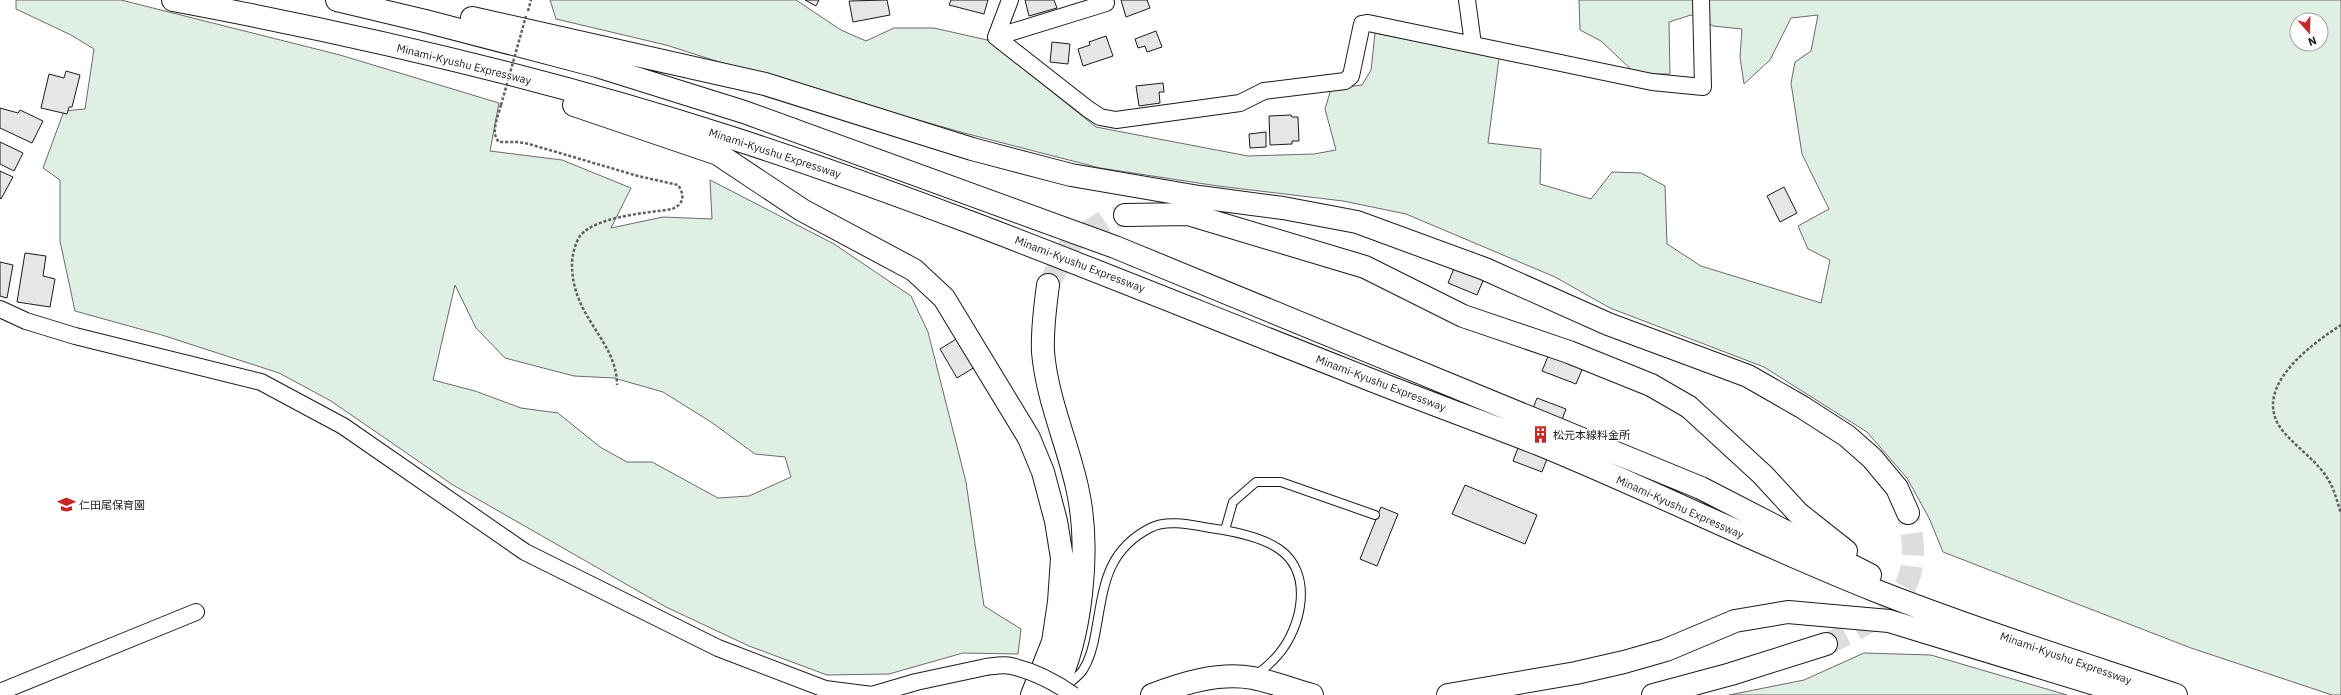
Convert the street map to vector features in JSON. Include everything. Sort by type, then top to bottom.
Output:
[{"type":"highway","name":"Minami-Kyushu Expressway","points":[[173,0],[279,20],[588,94],[730,138],[862,182],[1109,275],[1342,369],[1544,447],[1782,552],[1878,592],[2176,695]]},
{"type":"highway","name":"Minami-Kyushu Expressway","points":[[336,0],[425,21],[597,66],[744,112],[883,161],[1115,247],[1701,488],[1956,620]]},
{"type":"highway","points":[[393,0],[765,84],[972,149],[1071,175],[1200,197],[1282,208],[1357,222],[1485,269],[1608,324],[1748,376],[1802,407],[1847,436],[1872,458],[1898,488],[1908,513]]},
{"type":"highway","points":[[417,52],[718,154],[802,210],[914,270],[944,298],[1029,438],[1043,472],[1056,521],[1062,558],[1059,602],[1053,642],[1032,695]]},
{"type":"highway","points":[[1126,215],[1188,214],[1365,267],[1464,316],[1569,352],[1651,385],[1689,407],[1763,475],[1798,514],[1887,584]]},
{"type":"highway","points":[[1048,286],[1044,314],[1043,352],[1054,408],[1078,489],[1084,533],[1080,604],[1068,655],[1053,695]]},
{"type":"highway","points":[[1448,695],[1576,673],[1624,662],[1666,650],[1735,621],[1788,612],[1889,621],[2131,695]]},
{"type":"highway","points":[[1653,695],[1731,674],[1826,644]]},
{"type":"highway","points":[[1152,695],[1193,681],[1253,678],[1283,688],[1312,695]]},
{"type":"highway","points":[[1283,688],[1327,695]]},
{"type":"street","points":[[996,37],[1010,0]]},
{"type":"street","points":[[1467,0],[1473,44]]},
{"type":"street","points":[[996,37],[1088,109],[1100,117],[1116,120],[1240,103],[1264,91],[1345,81],[1351,76],[1362,24],[1368,23],[1652,82],[1703,87],[1702,0]]},
{"type":"street","points":[[996,37],[1106,2]]},
{"type":"street","points":[[0,309],[26,320],[75,336],[261,382],[343,426],[525,552],[718,648],[825,689],[872,695],[916,682],[986,667],[1010,665],[1034,673],[1060,686],[1073,695]]},
{"type":"street","points":[[0,692],[196,612]]},
{"type":"lane","points":[[1225,530],[1233,502],[1256,482],[1281,482],[1375,515]]},
{"type":"lane","points":[[1057,695],[1083,670],[1093,644],[1108,570],[1119,552],[1151,528],[1168,524],[1225,530],[1260,540],[1279,549],[1290,561],[1301,586],[1298,618],[1289,638],[1279,654],[1253,678]]},
{"type":"path","points":[[531,0],[501,105],[494,132],[495,138],[499,142],[518,142],[529,144],[638,176],[678,185],[682,192],[682,200],[679,206],[672,209],[607,221],[596,225],[580,236],[575,248],[572,274],[576,291],[584,311],[614,363],[618,385]]},
{"type":"path","points":[[2341,325],[2312,345],[2277,384],[2272,406],[2279,424],[2329,480],[2341,513]]},
{"type":"green space","points":[[16,0],[121,0],[340,55],[499,103],[490,151],[562,160],[631,188],[611,228],[663,217],[712,219],[710,180],[834,244],[911,296],[928,332],[966,482],[984,606],[1021,629],[1018,654],[963,653],[889,674],[827,675],[749,646],[666,607],[453,485],[331,401],[279,373],[165,336],[75,311],[60,241],[60,180],[43,168],[64,111],[85,109],[94,49],[71,35],[16,9]],"holes":[[[455,285],[476,328],[505,358],[574,376],[614,378],[663,392],[711,422],[755,454],[785,457],[791,477],[749,496],[718,498],[652,462],[627,462],[600,447],[558,413],[521,408],[475,391],[433,380]]]},
{"type":"green space","points":[[550,0],[796,0],[841,30],[866,41],[894,28],[934,28],[987,40],[1096,127],[1248,156],[1314,154],[1336,150],[1325,109],[1331,89],[1362,85],[1371,70],[1375,33],[1499,58],[1488,143],[1541,149],[1540,184],[1591,199],[1612,172],[1641,173],[1665,186],[1667,244],[1701,266],[1821,303],[1830,260],[1808,249],[1798,226],[1829,209],[1802,154],[1791,83],[1795,62],[1811,51],[1818,15],[1791,18],[1770,60],[1744,84],[1740,57],[1742,29],[1713,26],[1691,15],[1669,22],[1670,74],[1636,74],[1601,41],[1580,30],[1579,0],[2341,0],[2341,695],[2332,695],[2191,648],[1943,552],[1929,518],[1907,478],[1867,432],[1764,367],[1610,308],[1555,277],[1406,214],[1343,201],[1218,186],[1100,168],[964,133],[760,75],[666,45],[556,19]]},
{"type":"green space","points":[[1864,653],[1931,655],[2067,695],[1729,695],[1804,680]]},
{"type":"building","points":[[805,0],[819,0],[816,6]]},
{"type":"building","points":[[887,0],[890,15],[853,22],[849,1]]},
{"type":"building","points":[[951,0],[988,0],[984,14],[949,5]]},
{"type":"building","points":[[1025,0],[1054,0],[1057,8],[1029,16]]},
{"type":"building","points":[[1121,0],[1147,0],[1150,8],[1126,17]]},
{"type":"building","points":[[1156,31],[1162,47],[1147,52],[1145,46],[1138,48],[1135,39]]},
{"type":"building","points":[[1106,36],[1113,56],[1083,66],[1078,49],[1090,45],[1089,42]]},
{"type":"building","points":[[1052,42],[1070,44],[1068,64],[1050,62]]},
{"type":"building","points":[[66,71],[80,75],[72,107],[69,107],[67,114],[41,108],[49,74],[64,78]]},
{"type":"building","points":[[1163,83],[1164,92],[1159,92],[1160,103],[1139,106],[1136,86]]},
{"type":"building","points":[[0,108],[18,113],[20,110],[43,121],[32,143],[0,128]]},
{"type":"building","points":[[1291,115],[1292,117],[1298,117],[1299,141],[1292,141],[1292,144],[1270,145],[1269,116]]},
{"type":"building","points":[[1266,132],[1266,147],[1250,148],[1249,134]]},
{"type":"building","points":[[0,142],[23,153],[14,171],[0,164]]},
{"type":"building","points":[[0,171],[13,177],[1,199],[0,198]]},
{"type":"building","points":[[1784,187],[1797,213],[1780,222],[1767,196]]},
{"type":"building","points":[[1461,251],[1490,264],[1477,295],[1448,283]]},
{"type":"building","points":[[25,253],[46,256],[43,276],[55,279],[50,307],[17,302]]},
{"type":"building","points":[[0,262],[13,265],[7,298],[0,296]]},
{"type":"building","points":[[971,330],[988,359],[957,378],[940,349]]},
{"type":"building","points":[[1556,337],[1590,351],[1576,384],[1542,371]]},
{"type":"building","name":"松元本線料金所","points":[[1537,398],[1566,409],[1542,472],[1513,461]]},
{"type":"building","points":[[1465,485],[1537,515],[1525,544],[1452,514]]},
{"type":"building","points":[[1381,507],[1398,514],[1377,566],[1360,559]]},
{"type":"tunnel","points":[[1048,285],[1071,243],[1106,220],[1125,215]]},
{"type":"tunnel","points":[[1826,644],[1853,631],[1880,615],[1901,593],[1908,580],[1913,559],[1908,513]]},
{"type":"place","name":"松元本線料金所","points":[[1540,435]]},
{"type":"place","name":"仁田尾保育園","points":[[66,505]]}]
